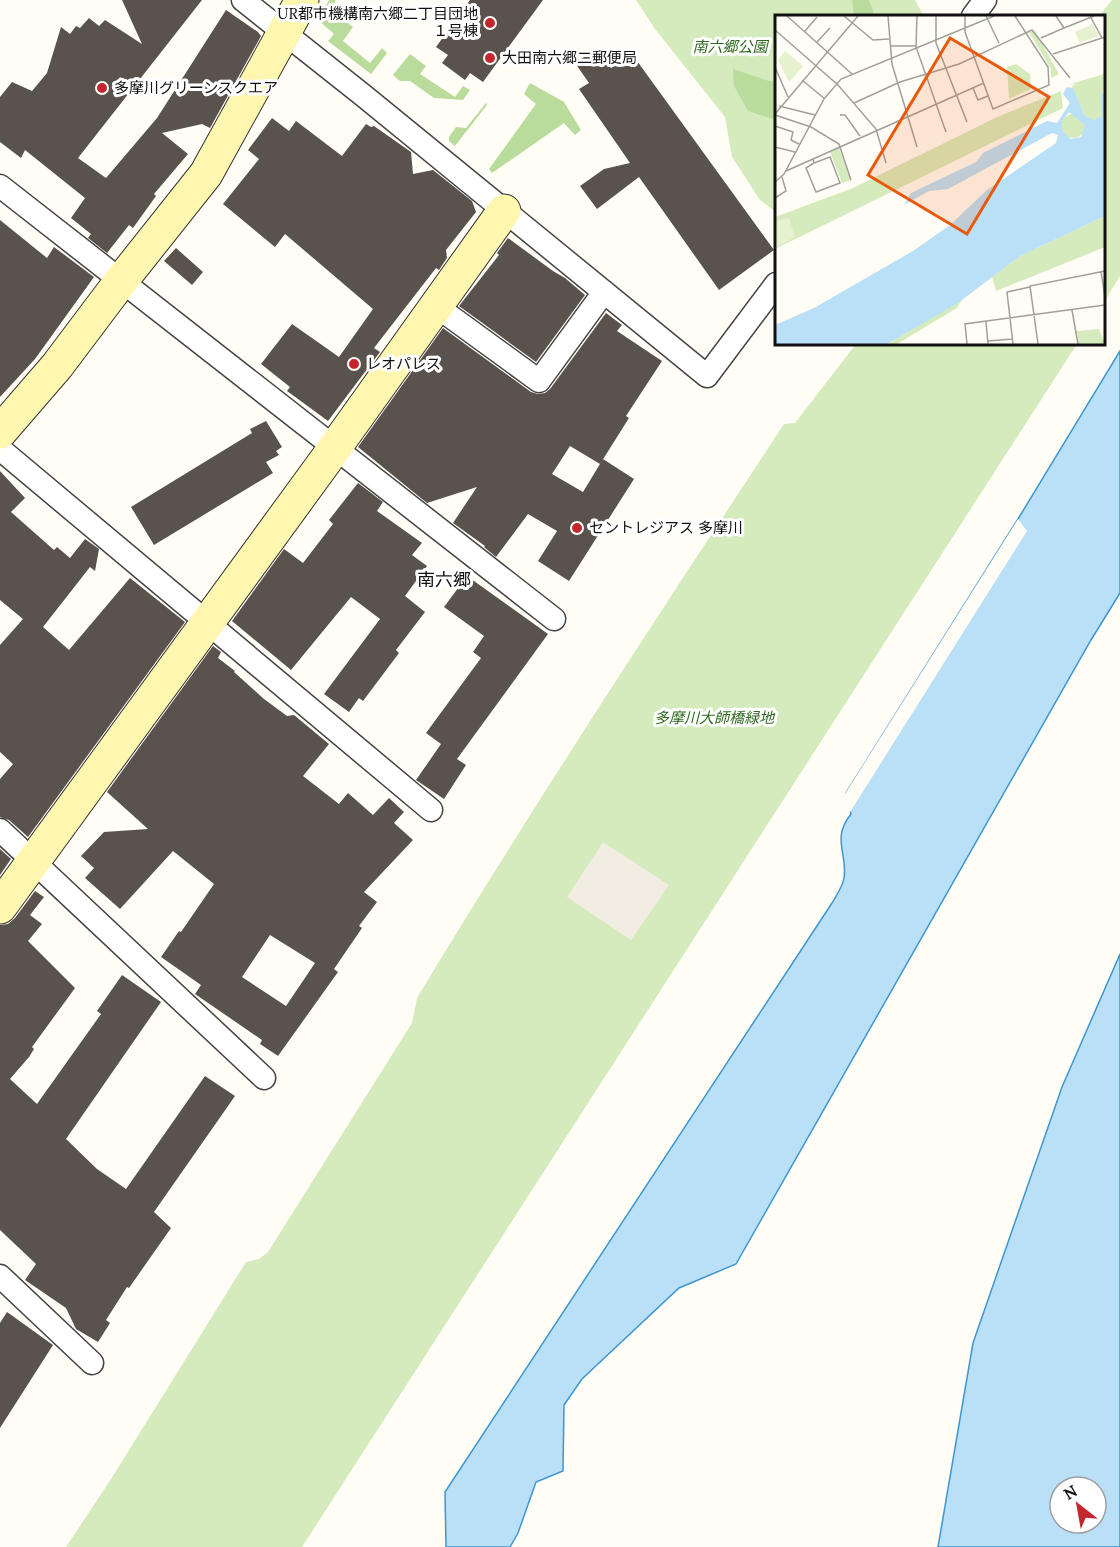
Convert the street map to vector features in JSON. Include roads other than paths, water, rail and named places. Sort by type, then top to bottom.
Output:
[{"type":"street","points":[[243,0],[707,376],[775,287]]},
{"type":"street","points":[[0,432],[57,366],[206,174],[302,0]]},
{"type":"street","points":[[974,15],[985,0]]},
{"type":"street","points":[[0,186],[554,619]]},
{"type":"street","points":[[0,906],[504,211]]},
{"type":"street","points":[[436,306],[539,381],[604,292]]},
{"type":"street","points":[[0,449],[432,810]]},
{"type":"street","points":[[0,830],[264,1078]]},
{"type":"street","points":[[0,1276],[92,1363]]},
{"type":"water","points":[[1120,351],[1120,593],[1091,640],[736,1264],[679,1288],[582,1379],[564,1405],[563,1471],[536,1482],[518,1533],[510,1547],[446,1547],[445,1492],[837,894],[845,869],[842,831],[851,814],[846,793],[1018,519]]},
{"type":"water","points":[[1120,954],[1120,1547],[938,1547],[973,1343],[1062,1087]]},
{"type":"place","name":"UR都市機構南六郷二丁目団地 １号棟","points":[[490,23]]},
{"type":"place","name":"大田南六郷二郵便局","points":[[490,58]]},
{"type":"place","name":"多摩川グリーンスクエア","points":[[102,88]]},
{"type":"place","name":"レオパレス","points":[[354,364]]},
{"type":"place","name":"セントレジアス 多摩川","points":[[577,528]]},
{"type":"district","name":"南六郷","points":[[444,580]]},
{"type":"park label","name":"南六郷公園","points":[[730,47]]},
{"type":"park label","name":"多摩川大師橋緑地","points":[[714,718]]}]
